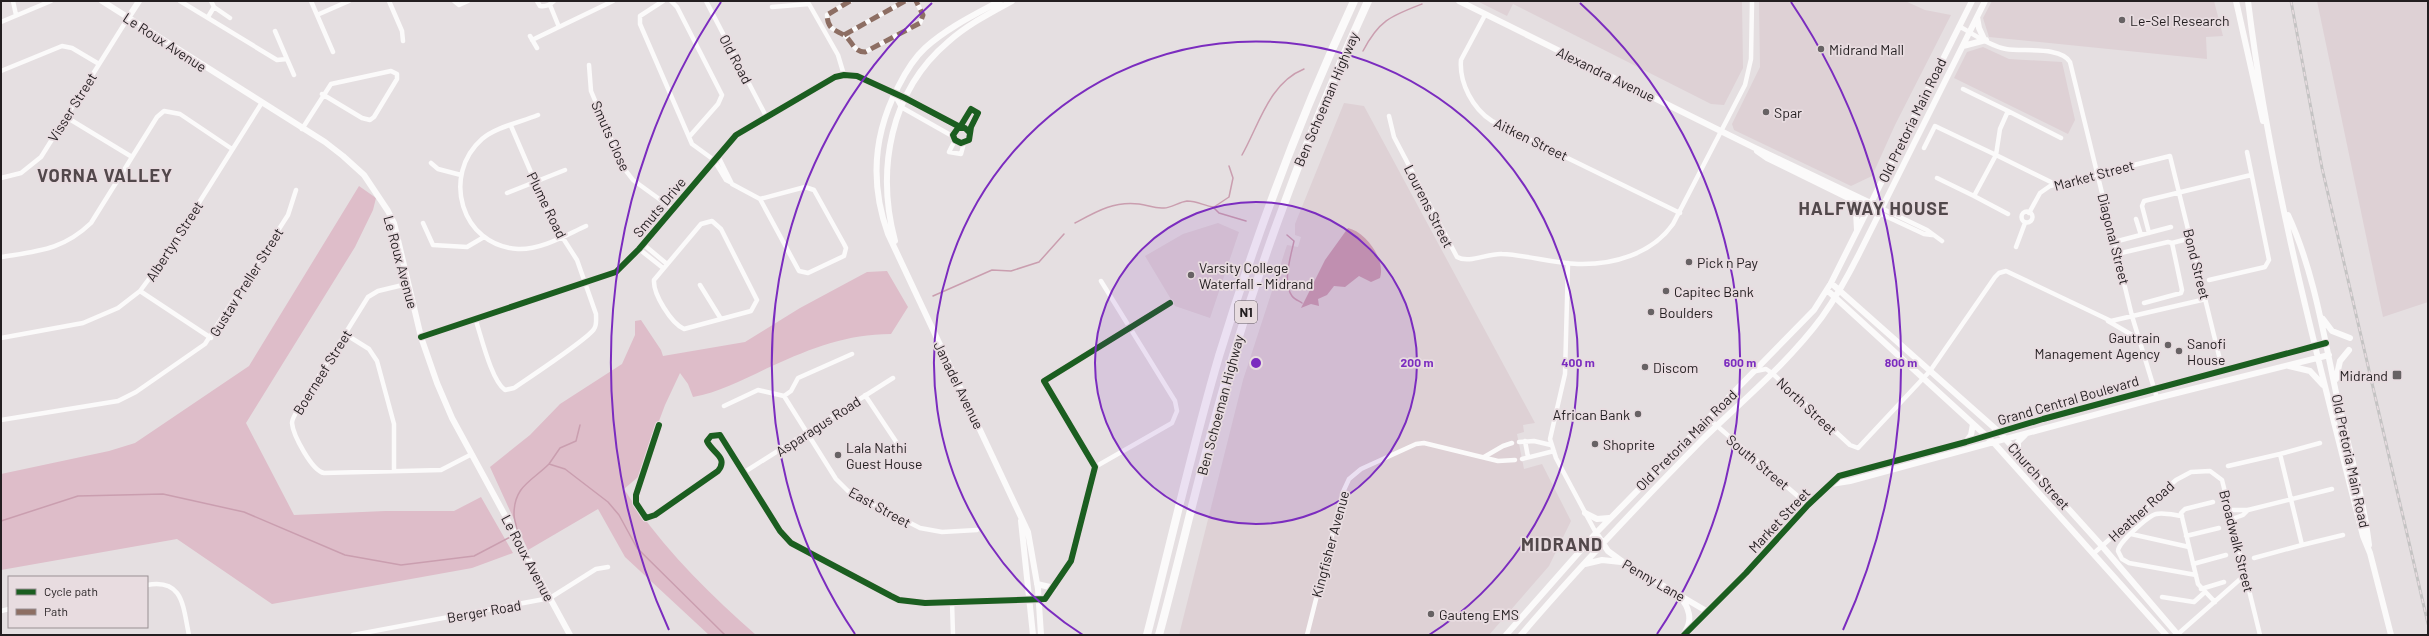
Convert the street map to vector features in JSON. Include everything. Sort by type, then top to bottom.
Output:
[{"type":"highway","name":"Ben Schoeman Highway","points":[[1147,635],[1203,416],[1238,298],[1286,163],[1326,61],[1354,1]]},
{"type":"highway","name":"Ben Schoeman Highway","points":[[1159,635],[1215,419],[1250,301],[1297,167],[1338,66],[1368,1]]},
{"type":"main road","name":"Le Roux Avenue","points":[[102,1],[261,104],[325,142],[355,165],[379,195],[394,223],[407,284],[421,337],[452,418],[570,635]]},
{"type":"main road","points":[[128,18],[139,1]]},
{"type":"main road","points":[[894,94],[912,62],[924,48],[945,32],[1000,1]]},
{"type":"main road","points":[[901,107],[919,73],[948,41],[986,14],[1012,1]]},
{"type":"main road","name":"Alexandra Avenue","points":[[1459,1],[1753,147],[1771,154],[1880,211]]},
{"type":"main road","name":"Old Pretoria Main Road","points":[[1506,635],[1610,518],[1814,310],[1828,290],[1972,1]]},
{"type":"main road","name":"Old Pretoria Main Road","points":[[1521,635],[1603,544],[1802,341],[1836,296],[1985,1]]},
{"type":"main road","name":"Old Pretoria Main Road","points":[[2236,1],[2259,106],[2268,134]]},
{"type":"main road","name":"Old Pretoria Main Road","points":[[2248,1],[2268,134],[2285,208],[2288,229],[2363,536],[2370,553]]},
{"type":"main road","points":[[1963,46],[1985,39],[1979,28],[1977,17]]},
{"type":"main road","name":"Janadel Avenue","points":[[894,94],[878,139],[876,172],[878,199],[882,218],[900,261],[1019,509],[1028,532],[1037,584],[1041,635]]},
{"type":"main road","name":"Janadel Avenue","points":[[900,261],[891,228],[885,186],[889,144],[901,107]]},
{"type":"main road","name":"Alexandra Avenue","points":[[1753,147],[1767,158],[1848,200],[1870,206]]},
{"type":"main road","points":[[1848,200],[1856,212],[1857,232]]},
{"type":"main road","name":"Old Pretoria Main Road","points":[[2285,208],[2297,238],[2319,310],[2362,504],[2370,553],[2391,635]]},
{"type":"main road","name":"Church Street","points":[[1831,284],[1840,290],[1999,432],[2102,546],[2178,635]]},
{"type":"main road","name":"Church Street","points":[[1828,290],[1923,380],[1994,443],[2166,635]]},
{"type":"main road","points":[[2319,310],[2332,332],[2350,338]]},
{"type":"main road","name":"Grand Central Boulevard","points":[[1831,484],[1844,474],[1966,442],[2155,388],[2223,372],[2326,343]]},
{"type":"main road","points":[[2336,389],[2338,367],[2349,350]]},
{"type":"main road","name":"Grand Central Boulevard","points":[[1831,484],[1841,483],[2006,440],[2157,398],[2329,355]]},
{"type":"main road","points":[[2282,366],[2303,369],[2316,375],[2322,381],[2329,400]]},
{"type":"main road","points":[[1966,442],[1971,435],[1973,424]]},
{"type":"main road","points":[[2018,453],[2018,442],[2026,434]]},
{"type":"main road","name":"Market Street","points":[[1684,635],[1746,573],[1808,505],[1831,484]]},
{"type":"main road","name":"Janadel Avenue","points":[[1019,509],[1031,600],[1033,635]]},
{"type":"main road","points":[[1585,513],[1597,519],[1610,518]]},
{"type":"main road","name":"Penny Lane","points":[[1596,533],[1603,544],[1623,562],[1708,612]]},
{"type":"main road","points":[[1584,564],[1602,560],[1623,562]]},
{"type":"main road","points":[[1037,584],[1054,588]]},
{"type":"main road","points":[[1677,593],[1685,603],[1689,612],[1690,620],[1684,635]]},
{"type":"street","points":[[13,1],[16,15]]},
{"type":"street","points":[[1,22],[51,1]]},
{"type":"street","points":[[180,1],[277,60],[287,59]]},
{"type":"street","points":[[211,1],[214,7],[230,18]]},
{"type":"street","points":[[311,1],[318,14],[333,52]]},
{"type":"street","points":[[318,14],[349,1]]},
{"type":"street","points":[[389,1],[402,31],[403,41]]},
{"type":"street","points":[[454,1],[459,5],[468,1]]},
{"type":"street","points":[[537,1],[541,6],[552,3],[559,27]]},
{"type":"street","points":[[537,48],[531,38],[559,27],[613,1]]},
{"type":"street","points":[[663,1],[643,14],[639,19],[689,137],[696,148],[714,160],[726,180],[760,199],[799,271],[808,273],[844,256],[846,248],[814,190],[805,187],[760,199]]},
{"type":"street","points":[[671,1],[677,7],[722,95],[718,104],[689,137]]},
{"type":"street","name":"Old Road","points":[[706,1],[767,118]]},
{"type":"street","points":[[837,1],[840,6]]},
{"type":"street","points":[[850,1],[830,12],[827,18],[835,31],[844,35],[859,51],[865,52],[874,49],[920,23],[923,15],[916,1]]},
{"type":"street","points":[[844,35],[904,1]]},
{"type":"street","points":[[988,7],[997,1]]},
{"type":"street","points":[[1596,533],[1551,445],[1550,433],[1565,374],[1568,263],[1586,264],[1632,257],[1664,235],[1680,213],[1722,131],[1749,73],[1751,59],[1752,1]]},
{"type":"street","points":[[772,8],[809,4],[838,55],[844,75],[861,78],[905,98],[960,127],[965,128],[969,132]]},
{"type":"street","points":[[208,17],[214,7]]},
{"type":"street","name":"Aitken Street","points":[[1485,14],[1461,60],[1460,68],[1472,100],[1479,112],[1499,124],[1680,213]]},
{"type":"street","name":"Visser Street","points":[[1,178],[14,176],[34,164],[41,157],[128,18]]},
{"type":"street","points":[[1959,26],[1985,39]]},
{"type":"street","points":[[275,31],[294,75]]},
{"type":"street","name":"Diagonal Street","points":[[1985,39],[2004,48],[2056,52],[2067,57],[2072,66],[2132,316],[2157,398]]},
{"type":"street","points":[[1,71],[62,46],[72,48],[99,64]]},
{"type":"street","name":"Smuts Close","points":[[589,64],[591,90],[622,167],[637,183],[674,209]]},
{"type":"street","points":[[302,129],[322,94],[329,85],[335,82],[391,70],[397,74],[397,79],[374,117],[370,120],[362,118],[322,94]]},
{"type":"street","name":"Smuts Drive","points":[[421,337],[475,318],[587,284],[616,272],[639,249],[736,135],[822,84],[844,75]]},
{"type":"street","points":[[1963,89],[2062,138]]},
{"type":"street","points":[[894,94],[901,107],[964,143]]},
{"type":"street","name":"Albertyn Street","points":[[1,338],[83,324],[118,308],[140,291],[163,260],[261,104]]},
{"type":"street","points":[[971,109],[978,113],[969,132],[968,140],[964,143],[961,154],[949,152],[954,138],[954,132],[960,127],[971,109]]},
{"type":"street","points":[[1,257],[48,250],[62,245],[83,231],[91,223],[160,113],[169,110],[180,114],[232,149]]},
{"type":"street","points":[[1974,196],[1996,155],[2000,129],[2008,111]]},
{"type":"street","points":[[538,115],[491,133],[482,139],[468,155],[461,175],[460,193],[463,207],[470,223],[484,237],[499,245],[520,249],[536,246],[586,226]]},
{"type":"street","name":"Lourens Street","points":[[1389,116],[1394,137],[1456,257],[1468,259],[1503,254],[1568,263]]},
{"type":"street","points":[[66,117],[132,157]]},
{"type":"street","name":"Plume Road","points":[[475,318],[498,384],[504,390],[514,388],[592,332],[596,320],[587,284],[577,260],[561,237],[511,126]]},
{"type":"street","points":[[1924,148],[1935,126],[2055,184]]},
{"type":"street","points":[[2209,280],[2265,267],[2268,264],[2269,260],[2247,152]]},
{"type":"street","points":[[718,156],[730,182]]},
{"type":"street","name":"Market Street","points":[[2029,212],[2042,190],[2055,184],[2170,156]]},
{"type":"street","name":"Bond Street","points":[[2170,156],[2223,372]]},
{"type":"street","points":[[431,163],[438,169],[461,175]]},
{"type":"street","points":[[507,193],[565,170]]},
{"type":"street","points":[[2149,233],[2142,204],[2144,201],[2251,176]]},
{"type":"street","points":[[1937,178],[2008,214]]},
{"type":"street","name":"Gustav Preller Street","points":[[1,420],[118,401],[136,392],[193,354],[211,338],[288,215],[296,190]]},
{"type":"street","name":"Alexandra Avenue","points":[[1880,211],[1924,234],[1932,235],[1942,241]]},
{"type":"street","points":[[2016,247],[2025,223],[2032,219],[2029,212],[2025,212],[2022,215],[2022,220],[2025,223]]},
{"type":"street","points":[[2136,219],[2140,235]]},
{"type":"street","points":[[712,221],[719,225],[757,300],[751,311],[690,328],[676,325],[654,286],[655,276],[667,264],[701,224],[712,221]]},
{"type":"street","points":[[423,223],[429,241],[437,246],[467,247],[484,237]]},
{"type":"street","points":[[2114,242],[2171,227]]},
{"type":"street","points":[[2117,254],[2190,238]]},
{"type":"street","points":[[2144,303],[2180,293],[2182,290],[2172,243]]},
{"type":"street","points":[[643,244],[667,264]]},
{"type":"street","points":[[639,249],[663,268]]},
{"type":"street","points":[[1923,380],[1995,277],[2003,271],[2107,321],[2140,339]]},
{"type":"street","points":[[1095,467],[1172,423],[1176,415],[1175,401],[1101,281]]},
{"type":"street","name":"Boerneef Street","points":[[407,284],[378,291],[368,297],[293,419],[294,432],[314,467],[321,472],[441,470],[472,454]]},
{"type":"street","points":[[700,285],[721,319]]},
{"type":"street","points":[[140,291],[211,338]]},
{"type":"street","points":[[2107,321],[2120,320],[2206,299]]},
{"type":"street","points":[[659,425],[636,495],[638,507],[647,518],[718,472],[722,464],[721,458],[707,441],[711,436],[720,435],[780,531],[791,542],[899,600],[915,603],[1039,600],[1046,598],[1071,561],[1095,467],[1044,381],[1170,303]]},
{"type":"street","points":[[345,334],[369,348],[377,361],[394,424],[394,471]]},
{"type":"street","points":[[724,406],[758,390],[784,396],[791,391],[798,378],[852,354]]},
{"type":"street","name":"North Street","points":[[1756,370],[1766,370],[1772,373],[1856,448],[1861,447],[1923,380]]},
{"type":"street","name":"Asparagus Road","points":[[743,473],[893,378]]},
{"type":"street","points":[[865,395],[897,443]]},
{"type":"street","name":"East Street","points":[[784,396],[840,483],[858,497],[920,528],[942,532],[977,530]]},
{"type":"street","name":"South Street","points":[[1708,418],[1808,505]]},
{"type":"street","points":[[1519,442],[1525,441],[1551,445]]},
{"type":"street","points":[[1525,441],[1528,457]]},
{"type":"street","name":"Kingfisher Avenue","points":[[1307,635],[1343,492],[1354,473],[1416,444],[1424,443],[1498,461],[1515,460]]},
{"type":"street","points":[[1484,457],[1503,446],[1512,443]]},
{"type":"street","points":[[2228,466],[2320,443]]},
{"type":"street","points":[[1522,459],[1554,451]]},
{"type":"street","points":[[2280,454],[2302,545]]},
{"type":"street","name":"Broadwalk Street","points":[[2191,472],[2210,471],[2222,480],[2260,635]]},
{"type":"street","name":"Heather Road","points":[[2093,554],[2176,480],[2191,472]]},
{"type":"street","points":[[2230,510],[2248,510],[2332,489]]},
{"type":"street","points":[[2213,502],[2185,509],[2182,512],[2182,516],[2196,575],[2203,590],[2215,602]]},
{"type":"street","points":[[2232,519],[2243,515],[2248,510]]},
{"type":"street","points":[[2182,516],[2156,514],[2149,517],[2118,547],[2118,551],[2126,562],[2196,575]]},
{"type":"street","points":[[2186,536],[2220,528]]},
{"type":"street","points":[[2131,534],[2189,547]]},
{"type":"street","points":[[2254,558],[2343,535]]},
{"type":"street","points":[[2193,564],[2226,555]]},
{"type":"street","name":"Berger Road","points":[[353,635],[550,598],[594,570],[608,567]]},
{"type":"street","points":[[2178,635],[2246,574]]},
{"type":"street","points":[[2162,597],[2194,602],[2203,590],[2224,582]]},
{"type":"street","points":[[148,584],[167,584],[180,594],[189,635]]},
{"type":"street","points":[[952,602],[953,635]]},
{"type":"shaded area","points":[[1477,1],[1742,1],[1743,68],[1724,105],[1711,104],[1513,4],[1507,16]]},
{"type":"shaded area","points":[[1759,1],[1905,1],[1925,10],[1951,15],[1895,125],[1872,176],[1851,186],[1734,130],[1732,124],[1760,67]]},
{"type":"shaded area","points":[[1992,1],[2214,1],[2223,36],[2206,37],[2207,59],[1989,37],[1983,18]]},
{"type":"shaded area","points":[[2317,1],[2428,1],[2428,302],[2383,317]]},
{"type":"shaded area","points":[[1983,47],[2009,59],[2062,62],[2075,120],[2068,134],[1954,78],[1967,52]]},
{"type":"shaded area","points":[[1344,103],[1364,106],[1535,423],[1523,425],[1524,432],[1517,434],[1524,469],[1542,464],[1571,521],[1549,566],[1489,635],[1179,635],[1243,380],[1287,245],[1298,247],[1301,237],[1295,235],[1295,224]]},
{"type":"shaded area","points":[[359,186],[376,198],[373,210],[355,247],[246,423],[294,515],[385,511],[454,511],[481,497],[513,553],[472,568],[272,604],[177,539],[1,570],[1,474],[109,451],[135,443],[249,366]]},
{"type":"shaded area","name":"Varsity College Waterfall - Midrand","points":[[1218,223],[1239,232],[1210,318],[1175,306],[1145,256],[1183,234]]},
{"type":"shaded area","points":[[1348,228],[1361,235],[1373,248],[1380,263],[1380,278],[1371,282],[1359,276],[1345,287],[1334,286],[1327,295],[1318,299],[1319,306],[1311,304],[1301,308],[1325,260]]},
{"type":"shaded area","points":[[887,271],[908,307],[891,334],[859,336],[830,343],[787,359],[714,392],[693,397],[688,384],[680,373],[665,405],[638,477],[624,489],[652,529],[668,548],[720,602],[756,635],[709,635],[625,557],[598,509],[528,550],[490,467],[530,435],[560,404],[622,364],[635,335],[635,321],[641,320],[661,350],[663,356],[745,342],[800,308],[867,272]]},
{"type":"waterway","points":[[1363,51],[1375,32],[1387,20],[1422,4]]},
{"type":"waterway","points":[[1242,155],[1273,94],[1292,75],[1304,69]]},
{"type":"waterway","points":[[1075,223],[1106,208],[1130,203],[1167,208],[1187,201],[1214,207],[1229,197],[1233,178],[1229,166]]},
{"type":"waterway","points":[[1214,208],[1219,213],[1246,221]]},
{"type":"waterway","points":[[933,296],[992,270],[1011,271],[1039,262],[1064,234]]},
{"type":"waterway","points":[[1287,235],[1294,241],[1287,276],[1289,290],[1293,297],[1302,303]]},
{"type":"waterway","points":[[549,464],[560,448],[576,441],[580,425]]},
{"type":"waterway","points":[[518,533],[514,514],[517,497],[521,490],[530,480],[549,464],[565,469],[608,502],[619,515],[637,548],[725,635]]},
{"type":"waterway","points":[[1,521],[78,496],[163,494],[244,512],[345,555],[401,565],[474,556],[514,535]]},
{"type":"railway","points":[[2291,1],[2322,168],[2428,624]]},
{"type":"marked path","points":[[850,1],[827,15],[829,24],[832,28],[847,37],[855,48],[865,52],[920,23],[923,15],[916,1]]},
{"type":"marked path","points":[[844,35],[905,1]]},
{"type":"cycle path","points":[[421,337],[616,272],[639,249],[736,135],[835,77],[844,75],[857,76],[905,98],[960,127],[971,109],[978,113],[971,127],[969,140],[961,143],[955,140],[953,135],[958,128],[965,128],[969,132]]},
{"type":"cycle path","points":[[659,425],[636,495],[636,503],[646,518],[655,515],[718,471],[721,466],[721,459],[707,441],[711,436],[720,435],[780,531],[791,543],[891,596],[899,600],[925,603],[1045,599],[1071,561],[1095,467],[1044,381],[1170,303]]},
{"type":"cycle path","points":[[1684,635],[1746,573],[1808,505],[1839,476],[1966,442],[2043,419],[2326,343]]},
{"type":"place","name":"Le-Sel Research","points":[[2122,20]]},
{"type":"place","name":"Midrand Mall","points":[[1821,49]]},
{"type":"place","name":"Spar","points":[[1766,112]]},
{"type":"place","name":"Pick n Pay","points":[[1689,262]]},
{"type":"place","name":"Varsity College Waterfall - Midrand","points":[[1191,275]]},
{"type":"place","name":"Capitec Bank","points":[[1666,291]]},
{"type":"place","name":"Boulders","points":[[1651,312]]},
{"type":"place","name":"Gautrain Management Agency","points":[[2168,345]]},
{"type":"place","name":"Sanofi House","points":[[2179,351]]},
{"type":"place","name":"Discom","points":[[1645,367]]},
{"type":"place","name":"Midrand","points":[[2397,375]]},
{"type":"place","name":"African Bank","points":[[1638,414]]},
{"type":"place","name":"Shoprite","points":[[1595,444]]},
{"type":"place","name":"Lala Nathi Guest House","points":[[838,455]]},
{"type":"place","name":"Gauteng EMS","points":[[1431,614]]},
{"type":"district","name":"VORNA VALLEY","points":[[105,175]]},
{"type":"district","name":"HALFWAY HOUSE","points":[[1874,208]]},
{"type":"district","name":"MIDRAND","points":[[1562,544]]}]
